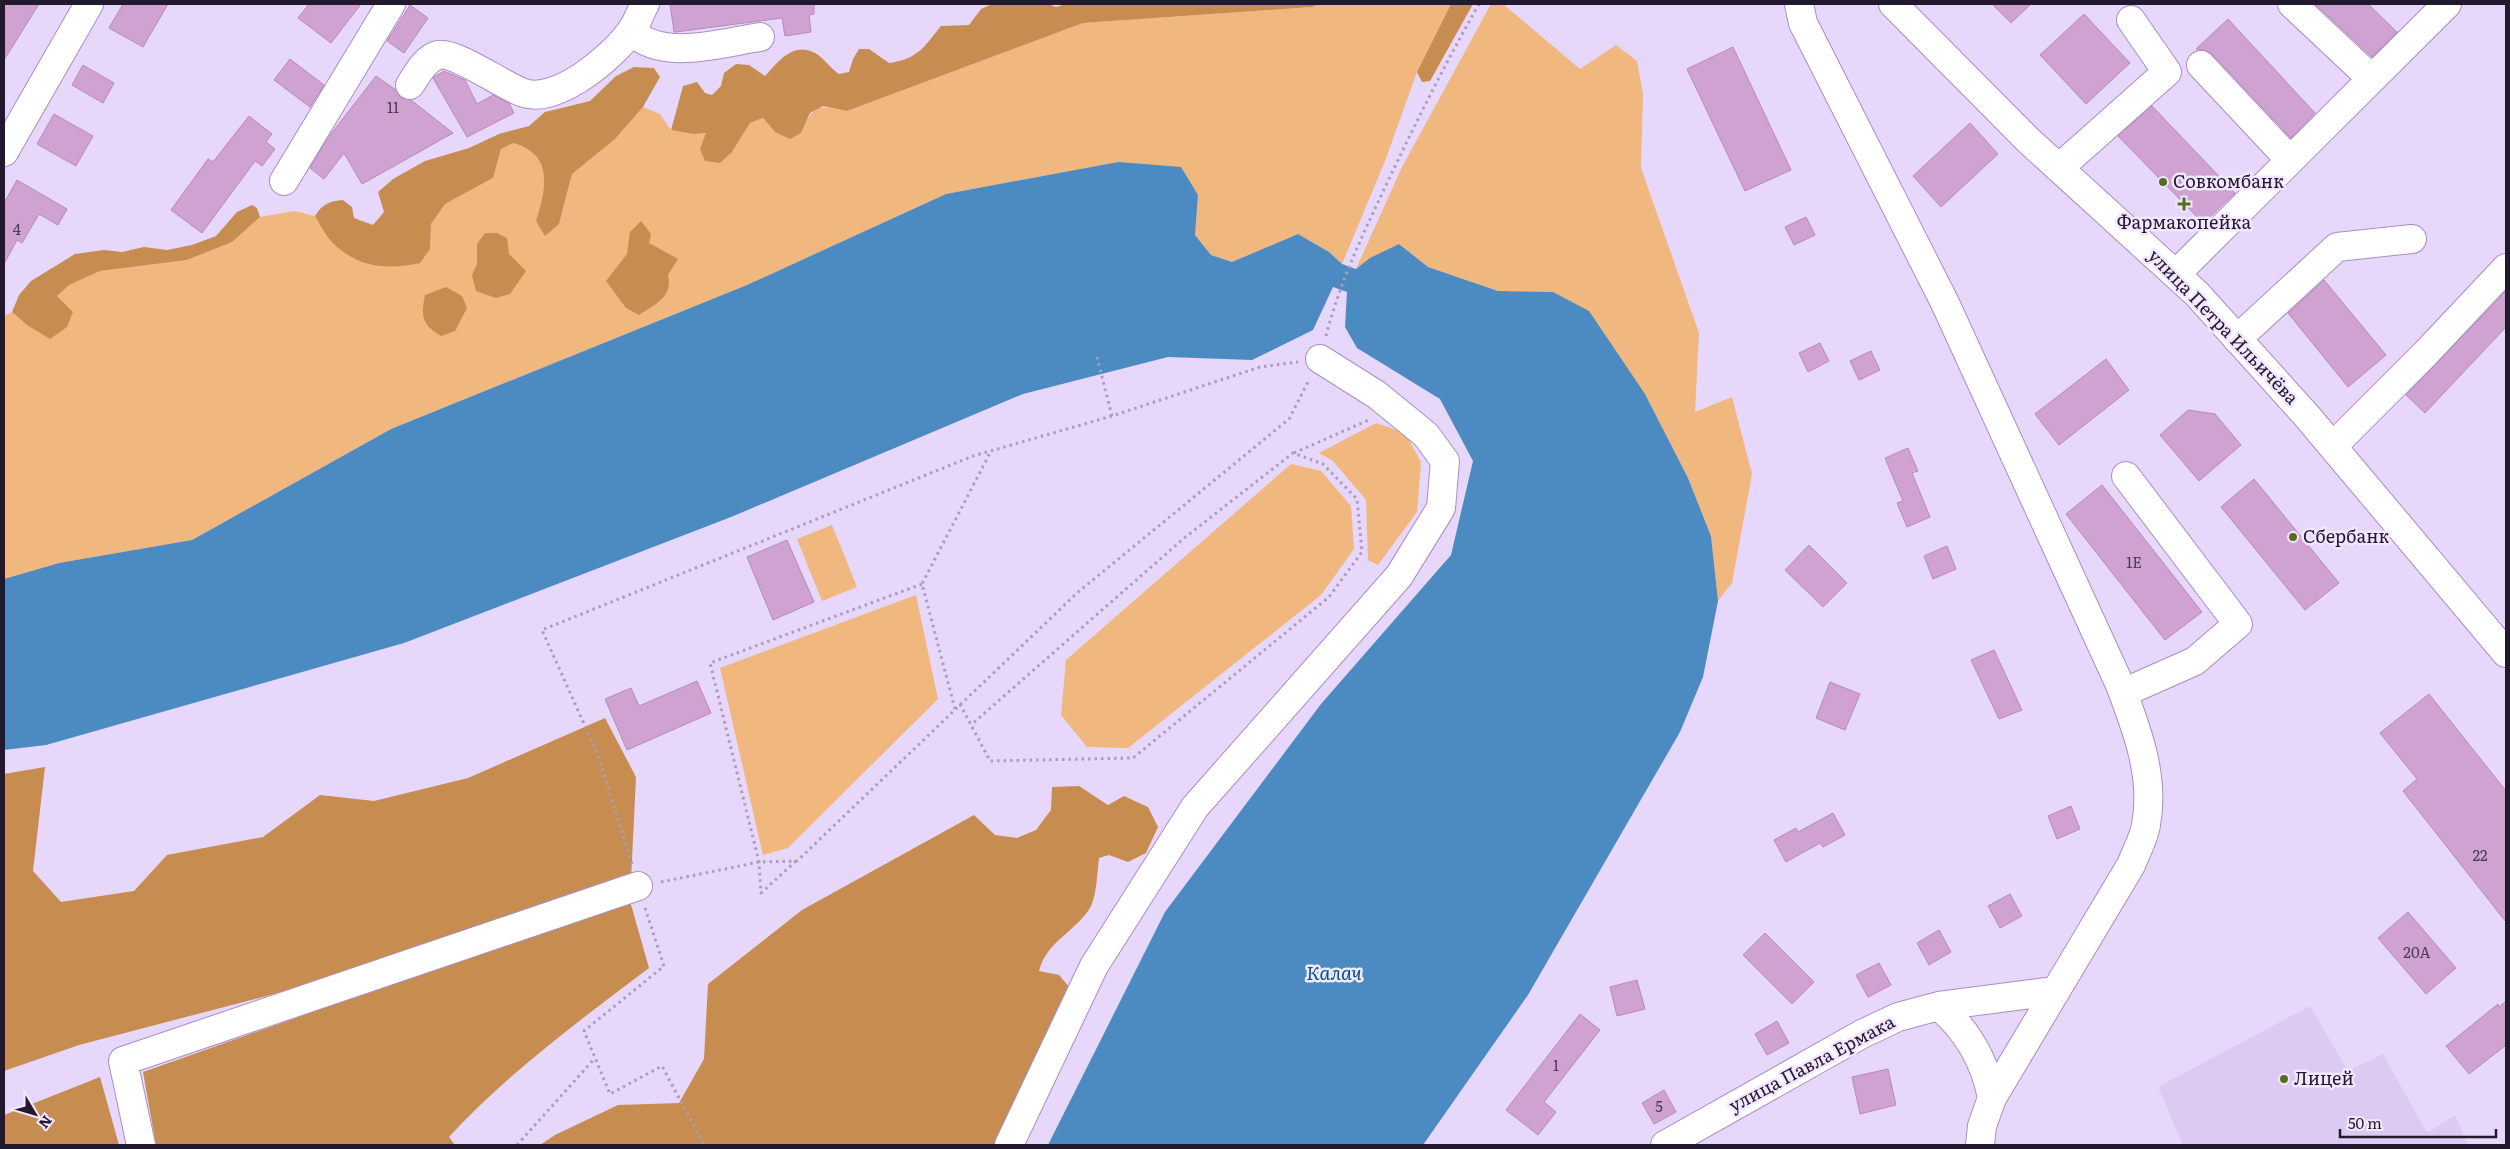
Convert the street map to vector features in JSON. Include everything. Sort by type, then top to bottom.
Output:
[{"type":"street","points":[[4,152],[89,4]]},
{"type":"street","points":[[284,181],[390,4]]},
{"type":"street","points":[[410,85],[428,60],[439,55],[453,57],[524,93],[541,96],[564,89],[597,65],[631,31],[645,4]]},
{"type":"street","points":[[1799,4],[1803,23],[1945,303],[2123,693],[2140,739],[2148,785],[2146,826],[2132,865],[1992,1098],[1982,1126],[1980,1145]]},
{"type":"street","name":"улица Петра Ильичёва","points":[[1893,4],[2028,140],[2176,274],[2333,446],[2506,654]]},
{"type":"street","points":[[2292,4],[2372,79]]},
{"type":"street","points":[[2176,274],[2447,4]]},
{"type":"street","points":[[2059,168],[2167,72],[2131,20]]},
{"type":"street","points":[[631,31],[640,40],[655,47],[674,49],[760,37]]},
{"type":"street","points":[[2201,65],[2290,160]]},
{"type":"street","points":[[2237,339],[2337,246],[2412,239]]},
{"type":"street","points":[[2333,446],[2426,353],[2506,268]]},
{"type":"street","points":[[1010,1145],[1094,966],[1195,807],[1399,576],[1441,508],[1445,461],[1426,435],[1377,395],[1320,359]]},
{"type":"street","points":[[2123,693],[2195,661],[2238,624],[2126,476]]},
{"type":"street","points":[[141,1145],[124,1061],[638,886]]},
{"type":"street","name":"улица Павла Ермака","points":[[1665,1145],[1862,1034],[1898,1017],[1939,1006],[2056,991]]},
{"type":"street","points":[[1939,1006],[1956,1020],[1976,1051],[1988,1075],[1992,1098]]},
{"type":"path","points":[[922,584],[710,663],[759,862],[761,893],[797,861],[1077,593],[1289,419],[1320,359],[1336,300],[1354,252],[1438,76],[1479,4]]},
{"type":"path","points":[[1097,356],[1112,416]]},
{"type":"path","points":[[704,1145],[662,1066],[610,1094],[584,1031],[664,966],[598,755],[542,630],[964,460],[1112,416],[1260,367],[1320,359]]},
{"type":"path","points":[[971,725],[1184,539],[1293,453],[1382,414],[1402,415]]},
{"type":"path","points":[[955,710],[922,584],[991,451]]},
{"type":"path","points":[[960,704],[990,761],[1133,758],[1329,597],[1362,552],[1357,499],[1323,464],[1293,453]]},
{"type":"path","points":[[638,886],[759,862],[797,861]]},
{"type":"path","points":[[518,1145],[595,1058]]},
{"type":"shaded area","points":[[992,4],[1048,4],[1056,7],[1066,4],[1318,4],[1312,7],[1083,23],[847,111],[823,106],[810,113],[801,133],[790,139],[775,132],[763,118],[750,123],[732,152],[720,163],[705,161],[700,149],[706,133],[693,134],[671,130],[683,86],[697,82],[705,93],[712,95],[721,86],[724,73],[736,64],[749,65],[765,76],[781,59],[793,51],[800,50],[815,53],[839,74],[849,72],[853,59],[859,49],[869,49],[889,63],[899,61],[920,51],[941,26],[969,25],[981,9]]},
{"type":"shaded area","points":[[1318,4],[1451,4],[1417,72],[1385,161],[1342,264],[1329,252],[1298,234],[1232,262],[1211,255],[1195,235],[1198,195],[1118,162],[946,194],[747,285],[391,429],[192,540],[59,563],[4,579],[4,316],[12,312],[27,325],[72,312],[57,296],[68,285],[100,271],[187,260],[232,242],[260,217],[294,211],[315,216],[332,242],[430,249],[431,224],[445,204],[493,178],[501,149],[513,143],[526,148],[535,155],[541,164],[544,174],[542,197],[536,221],[559,224],[572,174],[615,139],[643,107],[660,114],[671,130],[693,134],[706,133],[732,152],[750,123],[763,118],[775,132],[801,133],[809,116],[818,109],[829,108],[847,111],[1083,23],[1312,7]]},
{"type":"shaded area","points":[[1451,4],[1473,4],[1430,81],[1422,82],[1417,72]]},
{"type":"shaded area","points":[[1491,4],[1503,4],[1580,69],[1616,45],[1637,61],[1643,94],[1641,168],[1699,333],[1695,412],[1732,397],[1752,474],[1732,583],[1718,601],[1711,536],[1688,478],[1645,394],[1553,292],[1498,291],[1428,267],[1399,244],[1356,269],[1402,167]]},
{"type":"shaded area","points":[[634,67],[654,68],[660,77],[643,107],[615,139],[572,174],[559,224],[545,236],[536,221],[544,185],[544,174],[541,164],[535,155],[526,148],[513,143],[501,149],[493,178],[445,204],[431,224],[430,249],[420,263],[384,266],[362,262],[342,251],[329,239],[315,216],[327,204],[343,200],[352,207],[354,218],[373,225],[384,212],[378,192],[393,179],[425,161],[469,148],[499,134],[529,126],[545,112],[590,101],[616,76]]},
{"type":"shaded area","points":[[252,205],[257,208],[260,217],[232,242],[187,260],[100,271],[69,285],[57,296],[73,312],[67,327],[50,339],[27,325],[12,312],[19,295],[31,281],[75,254],[104,250],[122,252],[144,247],[167,250],[192,245],[216,236],[237,212]]},
{"type":"shaded area","points":[[641,221],[651,234],[649,243],[678,259],[668,275],[669,283],[666,294],[657,303],[639,315],[626,308],[606,281],[627,254],[630,232]]},
{"type":"shaded area","points":[[485,233],[497,233],[507,238],[509,254],[526,271],[510,294],[496,298],[476,291],[472,275],[477,264],[477,244]]},
{"type":"shaded area","points":[[446,287],[462,296],[467,308],[455,331],[441,336],[434,332],[426,323],[423,309],[425,295]]},
{"type":"shaded area","points":[[1376,423],[1405,433],[1421,462],[1417,512],[1378,565],[1368,560],[1366,500],[1333,461],[1319,453]]},
{"type":"shaded area","points":[[1291,464],[1321,471],[1351,506],[1354,549],[1321,595],[1128,748],[1087,747],[1061,715],[1066,660]]},
{"type":"shaded area","points":[[832,525],[857,587],[822,601],[797,539]]},
{"type":"shaded area","points":[[916,595],[938,699],[788,848],[763,855],[720,668]]},
{"type":"shaded area","points":[[605,718],[636,777],[630,901],[649,968],[545,1048],[495,1091],[449,1137],[455,1145],[156,1145],[143,1072],[621,903],[79,1045],[4,1071],[4,774],[45,767],[33,871],[61,902],[134,891],[167,855],[263,837],[320,795],[374,801],[468,778]]},
{"type":"shaded area","points":[[1079,786],[1108,805],[1124,796],[1148,807],[1158,827],[1146,853],[1128,862],[1109,855],[1099,858],[1095,891],[1090,908],[1076,925],[1054,945],[1043,961],[1039,971],[1059,975],[1070,988],[1002,1145],[540,1145],[555,1135],[618,1105],[679,1103],[704,1059],[708,984],[802,910],[974,815],[995,835],[1017,838],[1036,830],[1051,810],[1052,787]]},
{"type":"shaded area","name":"Лицей","points":[[2310,1006],[2348,1071],[2383,1054],[2427,1133],[2455,1115],[2468,1145],[2183,1145],[2158,1087]]},
{"type":"shaded area","points":[[100,1077],[119,1145],[4,1145],[4,1115]]},
{"type":"water","name":"Калач","points":[[1118,162],[1181,167],[1198,195],[1195,235],[1211,255],[1232,262],[1298,234],[1329,252],[1342,264],[1356,269],[1370,258],[1399,244],[1428,267],[1498,291],[1553,292],[1589,311],[1645,394],[1688,478],[1711,536],[1718,601],[1703,677],[1680,732],[1528,995],[1423,1145],[1048,1145],[1165,912],[1321,704],[1451,555],[1473,461],[1440,399],[1357,348],[1345,327],[1347,292],[1333,287],[1313,330],[1252,360],[1168,357],[1023,394],[731,517],[404,643],[46,745],[4,750],[4,579],[59,563],[192,540],[391,429],[747,285],[946,194]]},
{"type":"building","points":[[4,4],[39,4],[4,60]]},
{"type":"building","points":[[123,4],[168,4],[143,47],[109,28]]},
{"type":"building","points":[[309,4],[361,4],[331,43],[298,18]]},
{"type":"building","points":[[670,4],[814,4],[814,14],[809,15],[811,32],[785,36],[782,18],[674,32]]},
{"type":"building","points":[[1992,4],[2031,4],[2011,23]]},
{"type":"building","points":[[2315,4],[2368,4],[2397,32],[2372,57]]},
{"type":"building","points":[[410,5],[428,18],[404,53],[387,41]]},
{"type":"building","points":[[2084,14],[2130,63],[2086,104],[2040,55]]},
{"type":"building","points":[[2228,19],[2315,113],[2291,138],[2212,54],[2205,50],[2196,49]]},
{"type":"building","points":[[1733,47],[1791,170],[1745,191],[1687,69]]},
{"type":"building","points":[[290,59],[324,85],[310,107],[274,80]]},
{"type":"building","points":[[83,65],[114,83],[103,103],[72,85]]},
{"type":"building","points":[[444,71],[465,80],[477,104],[493,95],[509,103],[514,113],[467,137],[433,78]]},
{"type":"building","points":[[376,76],[396,90],[401,98],[411,100],[453,133],[362,184],[344,153],[324,179],[310,168],[327,139]]},
{"type":"building","points":[[2152,106],[2235,193],[2203,223],[2118,136]]},
{"type":"building","points":[[54,114],[93,136],[76,166],[37,144]]},
{"type":"building","points":[[249,116],[272,134],[266,142],[275,149],[262,166],[255,161],[202,233],[171,210],[208,159],[213,162]]},
{"type":"building","points":[[1970,123],[1998,154],[1941,207],[1913,176]]},
{"type":"building","points":[[17,180],[67,209],[58,225],[39,214],[22,243],[17,240],[4,264],[4,203]]},
{"type":"building","points":[[1806,217],[1815,235],[1794,245],[1785,227]]},
{"type":"building","points":[[2324,280],[2386,355],[2348,387],[2288,313]]},
{"type":"building","points":[[2506,291],[2506,327],[2425,413],[2406,395]]},
{"type":"building","points":[[1820,343],[1829,361],[1808,372],[1799,353]]},
{"type":"building","points":[[1871,351],[1880,370],[1859,380],[1850,361]]},
{"type":"building","points":[[2106,359],[2129,390],[2059,445],[2035,414]]},
{"type":"building","points":[[2188,410],[2215,414],[2241,445],[2199,481],[2160,435]]},
{"type":"building","points":[[1908,448],[1918,471],[1912,473],[1930,517],[1907,527],[1897,503],[1903,501],[1885,458]]},
{"type":"building","points":[[2254,479],[2339,583],[2305,610],[2221,507]]},
{"type":"building","points":[[2102,485],[2202,612],[2165,640],[2066,514]]},
{"type":"building","points":[[787,540],[814,602],[773,620],[747,557]]},
{"type":"building","points":[[1809,545],[1847,583],[1823,607],[1785,570]]},
{"type":"building","points":[[1947,546],[1956,569],[1933,579],[1924,556]]},
{"type":"building","points":[[1994,650],[2022,710],[1999,719],[1971,660]]},
{"type":"building","points":[[697,681],[711,713],[627,750],[605,699],[631,688],[639,706]]},
{"type":"building","points":[[1830,682],[1860,694],[1845,730],[1816,718]]},
{"type":"building","points":[[2429,694],[2506,791],[2506,922],[2403,791],[2417,779],[2380,733]]},
{"type":"building","points":[[2071,806],[2080,829],[2057,839],[2048,816]]},
{"type":"building","points":[[1833,813],[1845,835],[1823,847],[1820,843],[1786,862],[1774,840],[1796,828],[1798,832]]},
{"type":"building","points":[[2010,894],[2022,916],[2000,928],[1988,906]]},
{"type":"building","points":[[2408,912],[2456,968],[2426,994],[2378,938]]},
{"type":"building","points":[[1939,930],[1951,952],[1929,965],[1917,943]]},
{"type":"building","points":[[1765,933],[1814,982],[1792,1004],[1743,955]]},
{"type":"building","points":[[1879,963],[1891,985],[1868,997],[1856,975]]},
{"type":"building","points":[[1637,980],[1645,1009],[1617,1016],[1610,987]]},
{"type":"building","points":[[2506,1001],[2506,1045],[2469,1074],[2446,1046],[2498,1004],[2499,1007]]},
{"type":"building","points":[[1580,1014],[1600,1030],[1544,1102],[1556,1112],[1538,1135],[1506,1110]]},
{"type":"building","points":[[1777,1021],[1789,1043],[1767,1055],[1755,1034]]},
{"type":"building","points":[[1888,1069],[1896,1105],[1860,1114],[1852,1077]]},
{"type":"building","points":[[1664,1090],[1676,1112],[1654,1124],[1642,1103]]},
{"type":"place","name":"Совкомбанк","points":[[2163,182]]},
{"type":"place","name":"Фармакопейка","points":[[2184,204]]},
{"type":"place","name":"Сбербанк","points":[[2293,537]]},
{"type":"place","name":"Лицей","points":[[2284,1079]]}]
